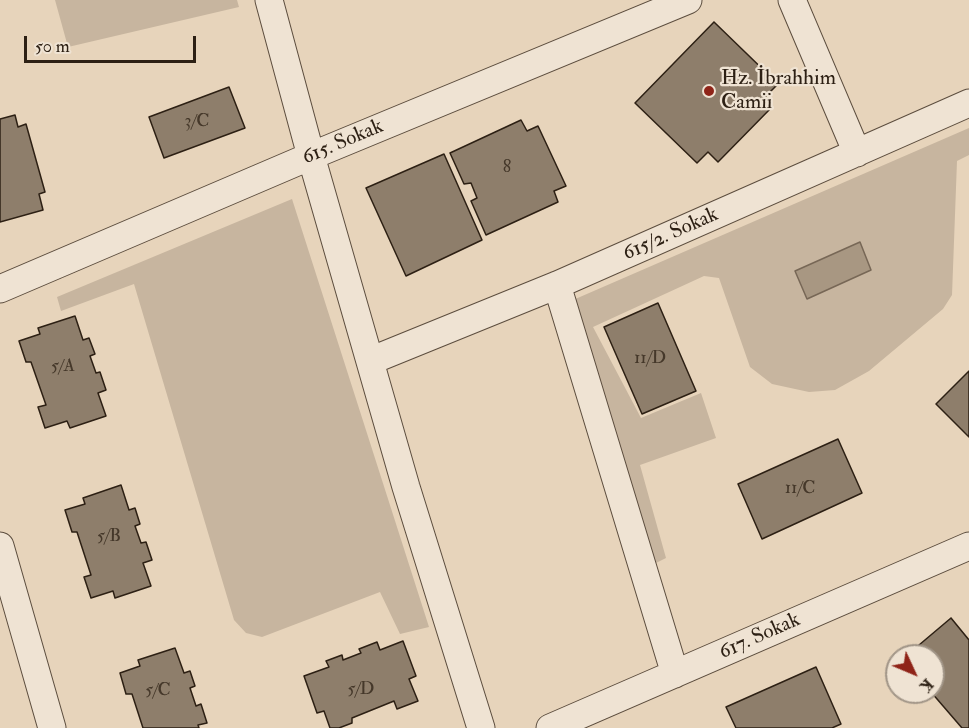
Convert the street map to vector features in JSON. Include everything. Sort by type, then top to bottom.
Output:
[{"type":"street","points":[[269,0],[370,361],[481,728]]},
{"type":"street","name":"615. Sokak","points":[[0,289],[311,156],[688,0]]},
{"type":"street","points":[[792,0],[857,153]]},
{"type":"street","name":"615/2. Sokak","points":[[370,361],[557,285],[969,103]]},
{"type":"street","points":[[557,285],[675,674]]},
{"type":"street","points":[[0,546],[52,728]]},
{"type":"street","name":"617. Sokak","points":[[550,728],[969,546]]},
{"type":"shaded area","points":[[55,0],[237,0],[239,7],[68,47]]},
{"type":"shaded area","points":[[969,128],[969,155],[957,161],[952,295],[943,309],[869,371],[835,390],[809,392],[772,384],[750,367],[719,278],[704,276],[593,327],[641,418],[701,393],[716,438],[640,465],[666,558],[652,565],[573,300]]},
{"type":"shaded area","points":[[292,199],[429,627],[400,634],[380,592],[262,637],[246,633],[234,620],[134,284],[61,311],[57,297]]},
{"type":"shaded area","points":[[860,242],[871,270],[807,299],[795,271]]},
{"type":"building","name":"Hz. İbrahhim Camii","points":[[714,22],[778,84],[763,99],[772,107],[718,162],[708,152],[697,163],[635,103]]},
{"type":"building","points":[[229,87],[245,128],[164,158],[149,117]]},
{"type":"building","points":[[15,115],[18,127],[26,124],[45,192],[39,194],[43,210],[0,222],[0,119]]},
{"type":"building","points":[[521,120],[527,131],[538,126],[566,186],[554,191],[558,202],[486,235],[471,201],[477,198],[471,183],[464,184],[450,153]]},
{"type":"building","points":[[444,154],[482,240],[406,276],[366,188]]},
{"type":"building","points":[[658,303],[696,391],[642,414],[604,327]]},
{"type":"building","points":[[75,316],[83,340],[89,338],[95,354],[90,356],[96,373],[100,372],[106,390],[98,393],[106,416],[70,428],[67,421],[45,428],[38,407],[46,405],[31,362],[26,362],[19,341],[40,334],[38,328]]},
{"type":"building","points":[[969,371],[969,437],[936,404]]},
{"type":"building","points":[[838,439],[862,493],[762,539],[738,484]]},
{"type":"building","points":[[121,485],[129,510],[135,508],[140,524],[135,526],[141,543],[146,542],[152,560],[143,563],[151,586],[115,598],[113,591],[91,598],[84,577],[91,575],[77,532],[72,532],[65,510],[85,504],[83,498]]},
{"type":"building","points":[[951,618],[969,640],[969,728],[962,728],[941,704],[945,704],[945,644],[920,644]]},
{"type":"building","points":[[403,641],[416,676],[409,679],[418,701],[397,709],[394,701],[352,718],[352,723],[339,728],[330,728],[324,711],[317,713],[304,676],[329,667],[326,661],[342,655],[343,660],[361,653],[359,649],[377,642],[380,650]]},
{"type":"building","points":[[175,648],[184,673],[190,671],[195,686],[190,688],[196,706],[201,704],[207,723],[198,725],[199,728],[143,728],[132,694],[126,694],[120,673],[140,666],[138,660]]},
{"type":"building","points":[[816,667],[841,724],[832,728],[736,728],[726,707]]},
{"type":"place","name":"Hz. İbrahhim Camii","points":[[709,91]]}]
